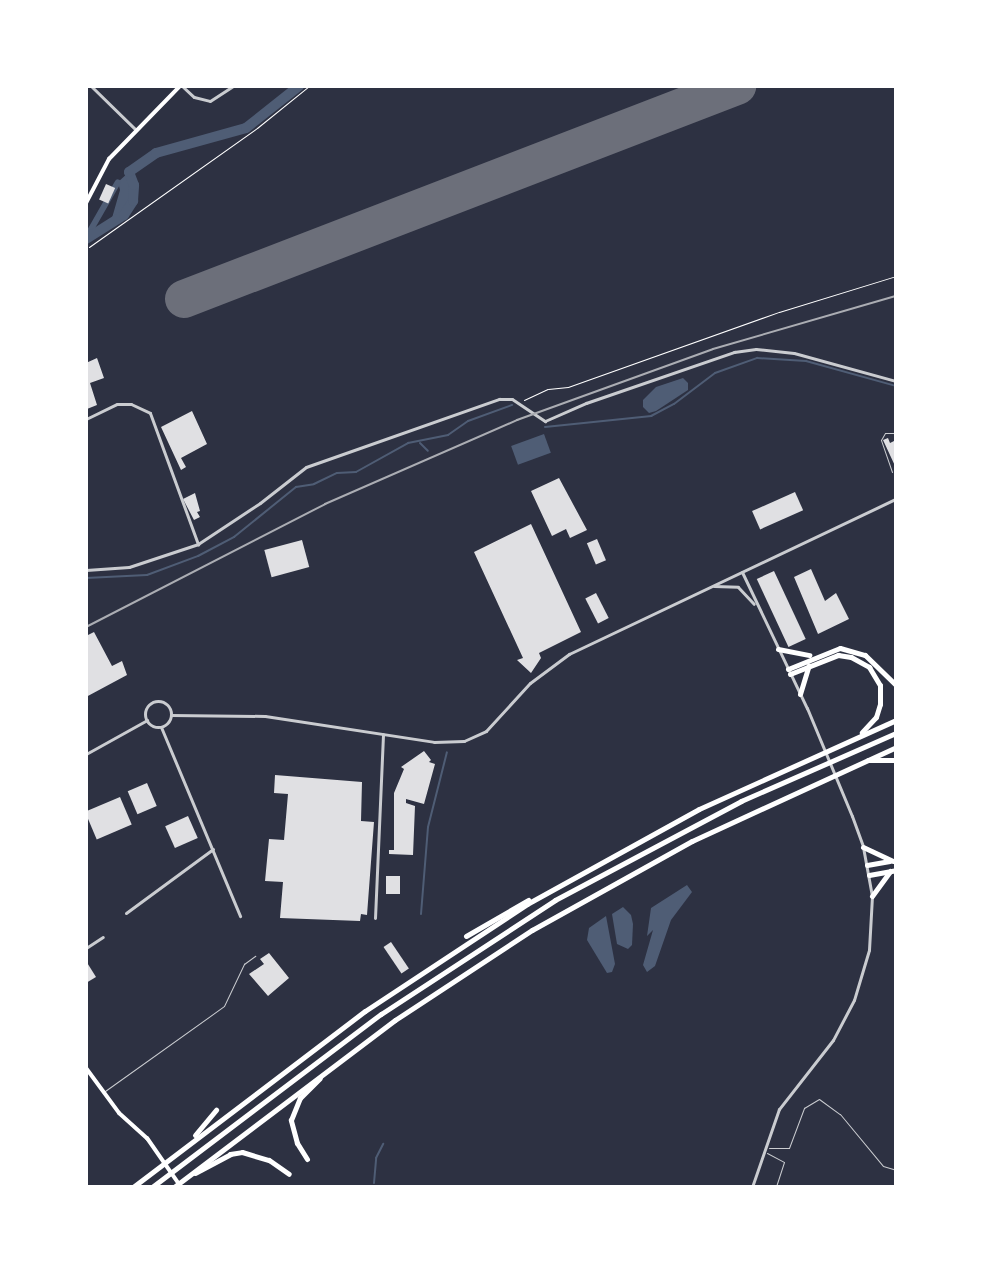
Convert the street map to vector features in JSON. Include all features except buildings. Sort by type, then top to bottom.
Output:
[{"type":"highway","points":[[778,649],[794,655],[814,655],[840,648],[857,651],[896,685]]},
{"type":"highway","points":[[789,671],[814,655]]},
{"type":"highway","points":[[789,671],[844,655],[864,663],[875,675],[880,704],[876,717],[859,735]]},
{"type":"highway","points":[[800,694],[809,665]]},
{"type":"highway","points":[[466,936],[699,809],[896,720]]},
{"type":"highway","points":[[152,1187],[381,1014],[555,900],[741,801],[896,733]]},
{"type":"highway","points":[[174,1187],[327,1069],[432,995],[577,903],[692,841],[896,747]]},
{"type":"highway","points":[[863,760],[896,760]]},
{"type":"highway","points":[[863,847],[895,860]]},
{"type":"highway","points":[[867,865],[895,860]]},
{"type":"highway","points":[[869,875],[893,871]]},
{"type":"highway","points":[[872,896],[893,871]]},
{"type":"highway","points":[[133,1187],[365,1011],[547,892]]},
{"type":"highway","points":[[307,1159],[297,1143],[292,1115],[300,1098],[327,1069]]},
{"type":"highway","points":[[183,1148],[216,1110]]},
{"type":"highway","points":[[187,1176],[230,1154],[242,1152],[269,1160],[289,1174]]},
{"type":"main road","points":[[86,203],[104,166],[135,129],[181,86]]},
{"type":"main road","points":[[86,1068],[103,1092],[155,1149],[181,1187]]},
{"type":"street","points":[[91,86],[135,129]]},
{"type":"street","points":[[181,86],[194,97],[210,101],[233,86]]},
{"type":"street","points":[[86,570],[129,567],[198,544],[260,503],[306,467],[499,399],[517,402],[545,421],[586,403],[734,352],[756,349],[794,353],[896,381]]},
{"type":"street","points":[[86,419],[117,404],[131,404],[150,413],[198,544]]},
{"type":"street","points":[[161,727],[171,715],[236,714],[449,743],[471,739],[494,724],[530,683],[557,661],[896,499]]},
{"type":"street","points":[[742,572],[843,794],[863,847],[872,896],[869,950],[854,1000],[833,1040],[784,1100],[763,1149],[752,1187]]},
{"type":"street","points":[[712,586],[733,585],[743,590],[760,614]]},
{"type":"street","points":[[147,720],[146,710],[157,701],[168,705],[171,715]]},
{"type":"street","points":[[147,720],[161,727],[240,916]]},
{"type":"street","points":[[86,754],[147,720]]},
{"type":"street","points":[[375,918],[383,734]]},
{"type":"street","points":[[126,913],[213,849]]},
{"type":"street","points":[[86,948],[103,937]]},
{"type":"lane","points":[[892,472],[881,440],[885,433],[896,433]]},
{"type":"lane","points":[[103,1092],[224,1006],[244,964],[255,956]]},
{"type":"lane","points":[[763,1149],[789,1148],[804,1108],[819,1099],[840,1114],[883,1166],[896,1170]]},
{"type":"lane","points":[[763,1149],[784,1162],[776,1187]]},
{"type":"path","points":[[89,247],[257,128],[309,86]]},
{"type":"path","points":[[517,402],[548,389],[568,387],[804,304],[896,276]]},
{"type":"water","points":[[129,172],[134,185],[133,201],[121,218],[110,225],[120,190],[118,182]]},
{"type":"water","points":[[683,378],[688,383],[688,390],[656,411],[649,413],[643,407],[643,400],[656,387]]},
{"type":"water","points":[[544,434],[551,453],[518,465],[511,446]]},
{"type":"water","points":[[687,885],[692,892],[671,920],[655,966],[647,972],[643,965],[653,930],[647,936],[651,908]]},
{"type":"water","points":[[623,907],[631,915],[633,924],[632,945],[628,949],[617,944],[612,914]]},
{"type":"water","points":[[606,916],[615,964],[612,972],[607,973],[587,940],[589,928]]},
{"type":"waterway","points":[[86,239],[124,215],[133,201],[134,185],[129,172],[156,153],[246,128],[299,86]]},
{"type":"waterway","points":[[86,238],[118,182]]},
{"type":"waterway","points":[[545,427],[651,416],[674,404],[715,373],[757,358],[806,361],[896,386]]},
{"type":"waterway","points":[[86,578],[147,575],[198,556],[234,537],[296,487],[314,484],[337,473],[356,472],[408,443],[448,435],[468,421],[512,405]]},
{"type":"waterway","points":[[420,443],[428,451]]},
{"type":"waterway","points":[[421,914],[428,827],[447,752]]},
{"type":"waterway","points":[[374,1183],[376,1158],[383,1144]]},
{"type":"runway","points":[[184,299],[737,86]]},
{"type":"railway","points":[[86,627],[325,504],[517,420],[713,349],[896,296]]}]
